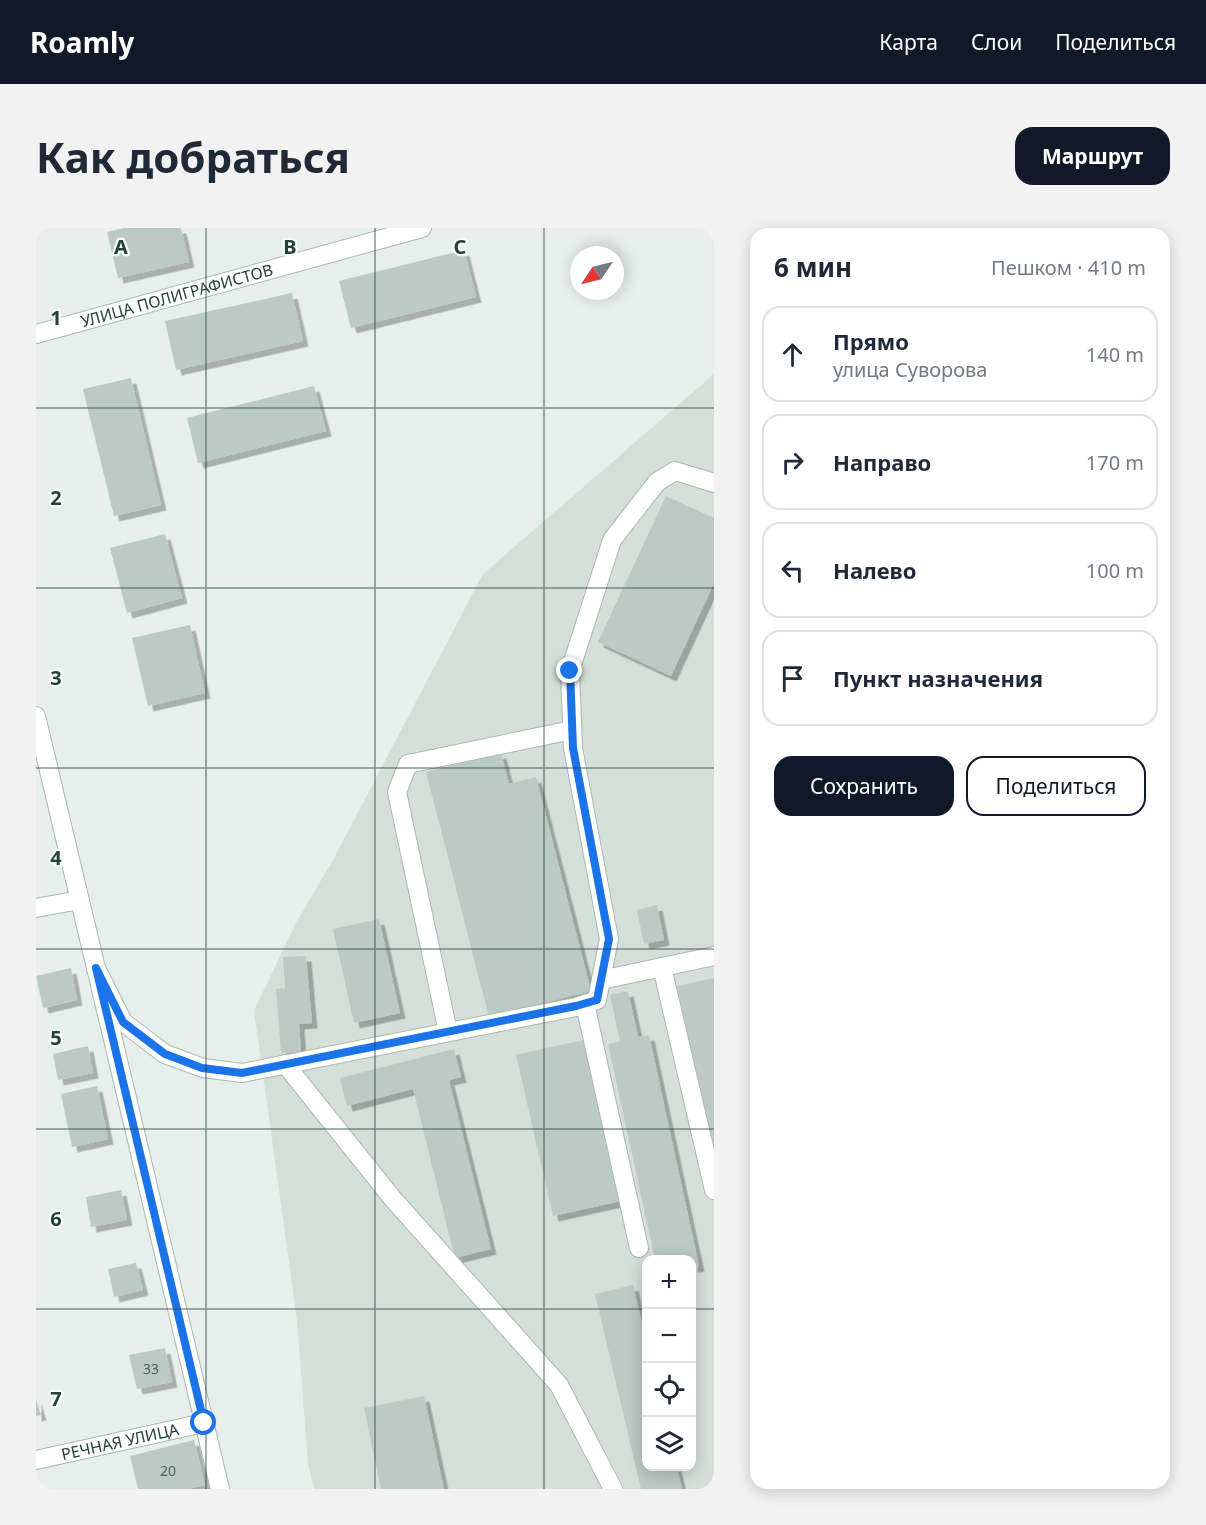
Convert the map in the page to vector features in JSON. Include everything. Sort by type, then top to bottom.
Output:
[{"type":"street","name":"УЛИЦА ПОЛИГРАФИСТОВ","points":[[36,334],[422,228]]},
{"type":"street","points":[[96,968],[123,1022],[165,1054],[202,1068],[242,1073],[597,1000],[609,939],[573,748],[570,671],[612,540],[657,482],[675,471],[714,483]]},
{"type":"street","points":[[36,716],[220,1489]]},
{"type":"street","points":[[448,1032],[397,792],[408,764],[572,730]]},
{"type":"street","points":[[36,908],[80,900]]},
{"type":"street","points":[[601,980],[714,956]]},
{"type":"street","points":[[662,967],[714,1190]]},
{"type":"street","points":[[585,1004],[639,1248]]},
{"type":"street","points":[[285,1064],[393,1199],[559,1384],[613,1489]]},
{"type":"street","name":"РЕЧНАЯ УЛИЦА","points":[[36,1460],[204,1423]]},
{"type":"shaded area","points":[[714,374],[714,1489],[314,1489],[308,1463],[297,1320],[254,1010],[297,921],[333,860],[483,574]]},
{"type":"building","points":[[124,228],[181,228],[189,262],[118,278],[107,232]]},
{"type":"building","points":[[464,250],[476,297],[351,328],[339,281]]},
{"type":"building","points":[[292,293],[303,341],[176,370],[165,321]]},
{"type":"building","points":[[131,378],[161,505],[114,516],[83,389]]},
{"type":"building","points":[[314,386],[326,431],[198,463],[187,418]]},
{"type":"building","points":[[666,496],[714,518],[714,583],[671,676],[598,642]]},
{"type":"building","points":[[165,534],[182,598],[127,613],[110,548]]},
{"type":"building","points":[[190,625],[205,693],[148,706],[132,638]]},
{"type":"building","points":[[501,753],[509,784],[536,777],[591,991],[489,1017],[426,772]]},
{"type":"building","points":[[657,905],[664,940],[644,944],[637,910]]},
{"type":"building","points":[[379,919],[400,1013],[354,1023],[333,929]]},
{"type":"building","points":[[306,956],[312,1023],[299,1024],[301,1052],[281,1053],[276,989],[285,988],[283,957]]},
{"type":"building","points":[[71,968],[77,1000],[43,1008],[36,976]]},
{"type":"building","points":[[714,978],[714,1151],[713,1151],[677,986]]},
{"type":"building","points":[[628,991],[638,1037],[649,1035],[699,1266],[696,1266],[696,1255],[654,1255],[608,1044],[620,1041],[610,995]]},
{"type":"building","points":[[583,1040],[621,1201],[553,1216],[516,1055]]},
{"type":"building","points":[[88,1046],[93,1073],[58,1080],[53,1054]]},
{"type":"building","points":[[454,1049],[461,1077],[449,1080],[491,1249],[455,1258],[413,1089],[347,1106],[340,1078]]},
{"type":"building","points":[[97,1086],[108,1139],[72,1147],[61,1094]]},
{"type":"building","points":[[121,1190],[127,1220],[91,1227],[86,1197]]},
{"type":"building","points":[[136,1263],[143,1290],[114,1297],[108,1269]]},
{"type":"building","points":[[633,1285],[642,1324],[642,1471],[677,1471],[682,1489],[641,1489],[595,1294]]},
{"type":"building","points":[[165,1348],[172,1382],[137,1389],[129,1355]]},
{"type":"building","points":[[424,1396],[444,1489],[381,1489],[364,1408]]},
{"type":"building","points":[[36,1399],[41,1415],[36,1416]]},
{"type":"building","points":[[194,1440],[205,1485],[187,1489],[138,1489],[130,1456]]},
{"type":"route","points":[[204,1423],[96,968],[123,1022],[165,1054],[202,1068],[242,1073],[597,1000],[609,939],[573,748],[570,671]]}]
